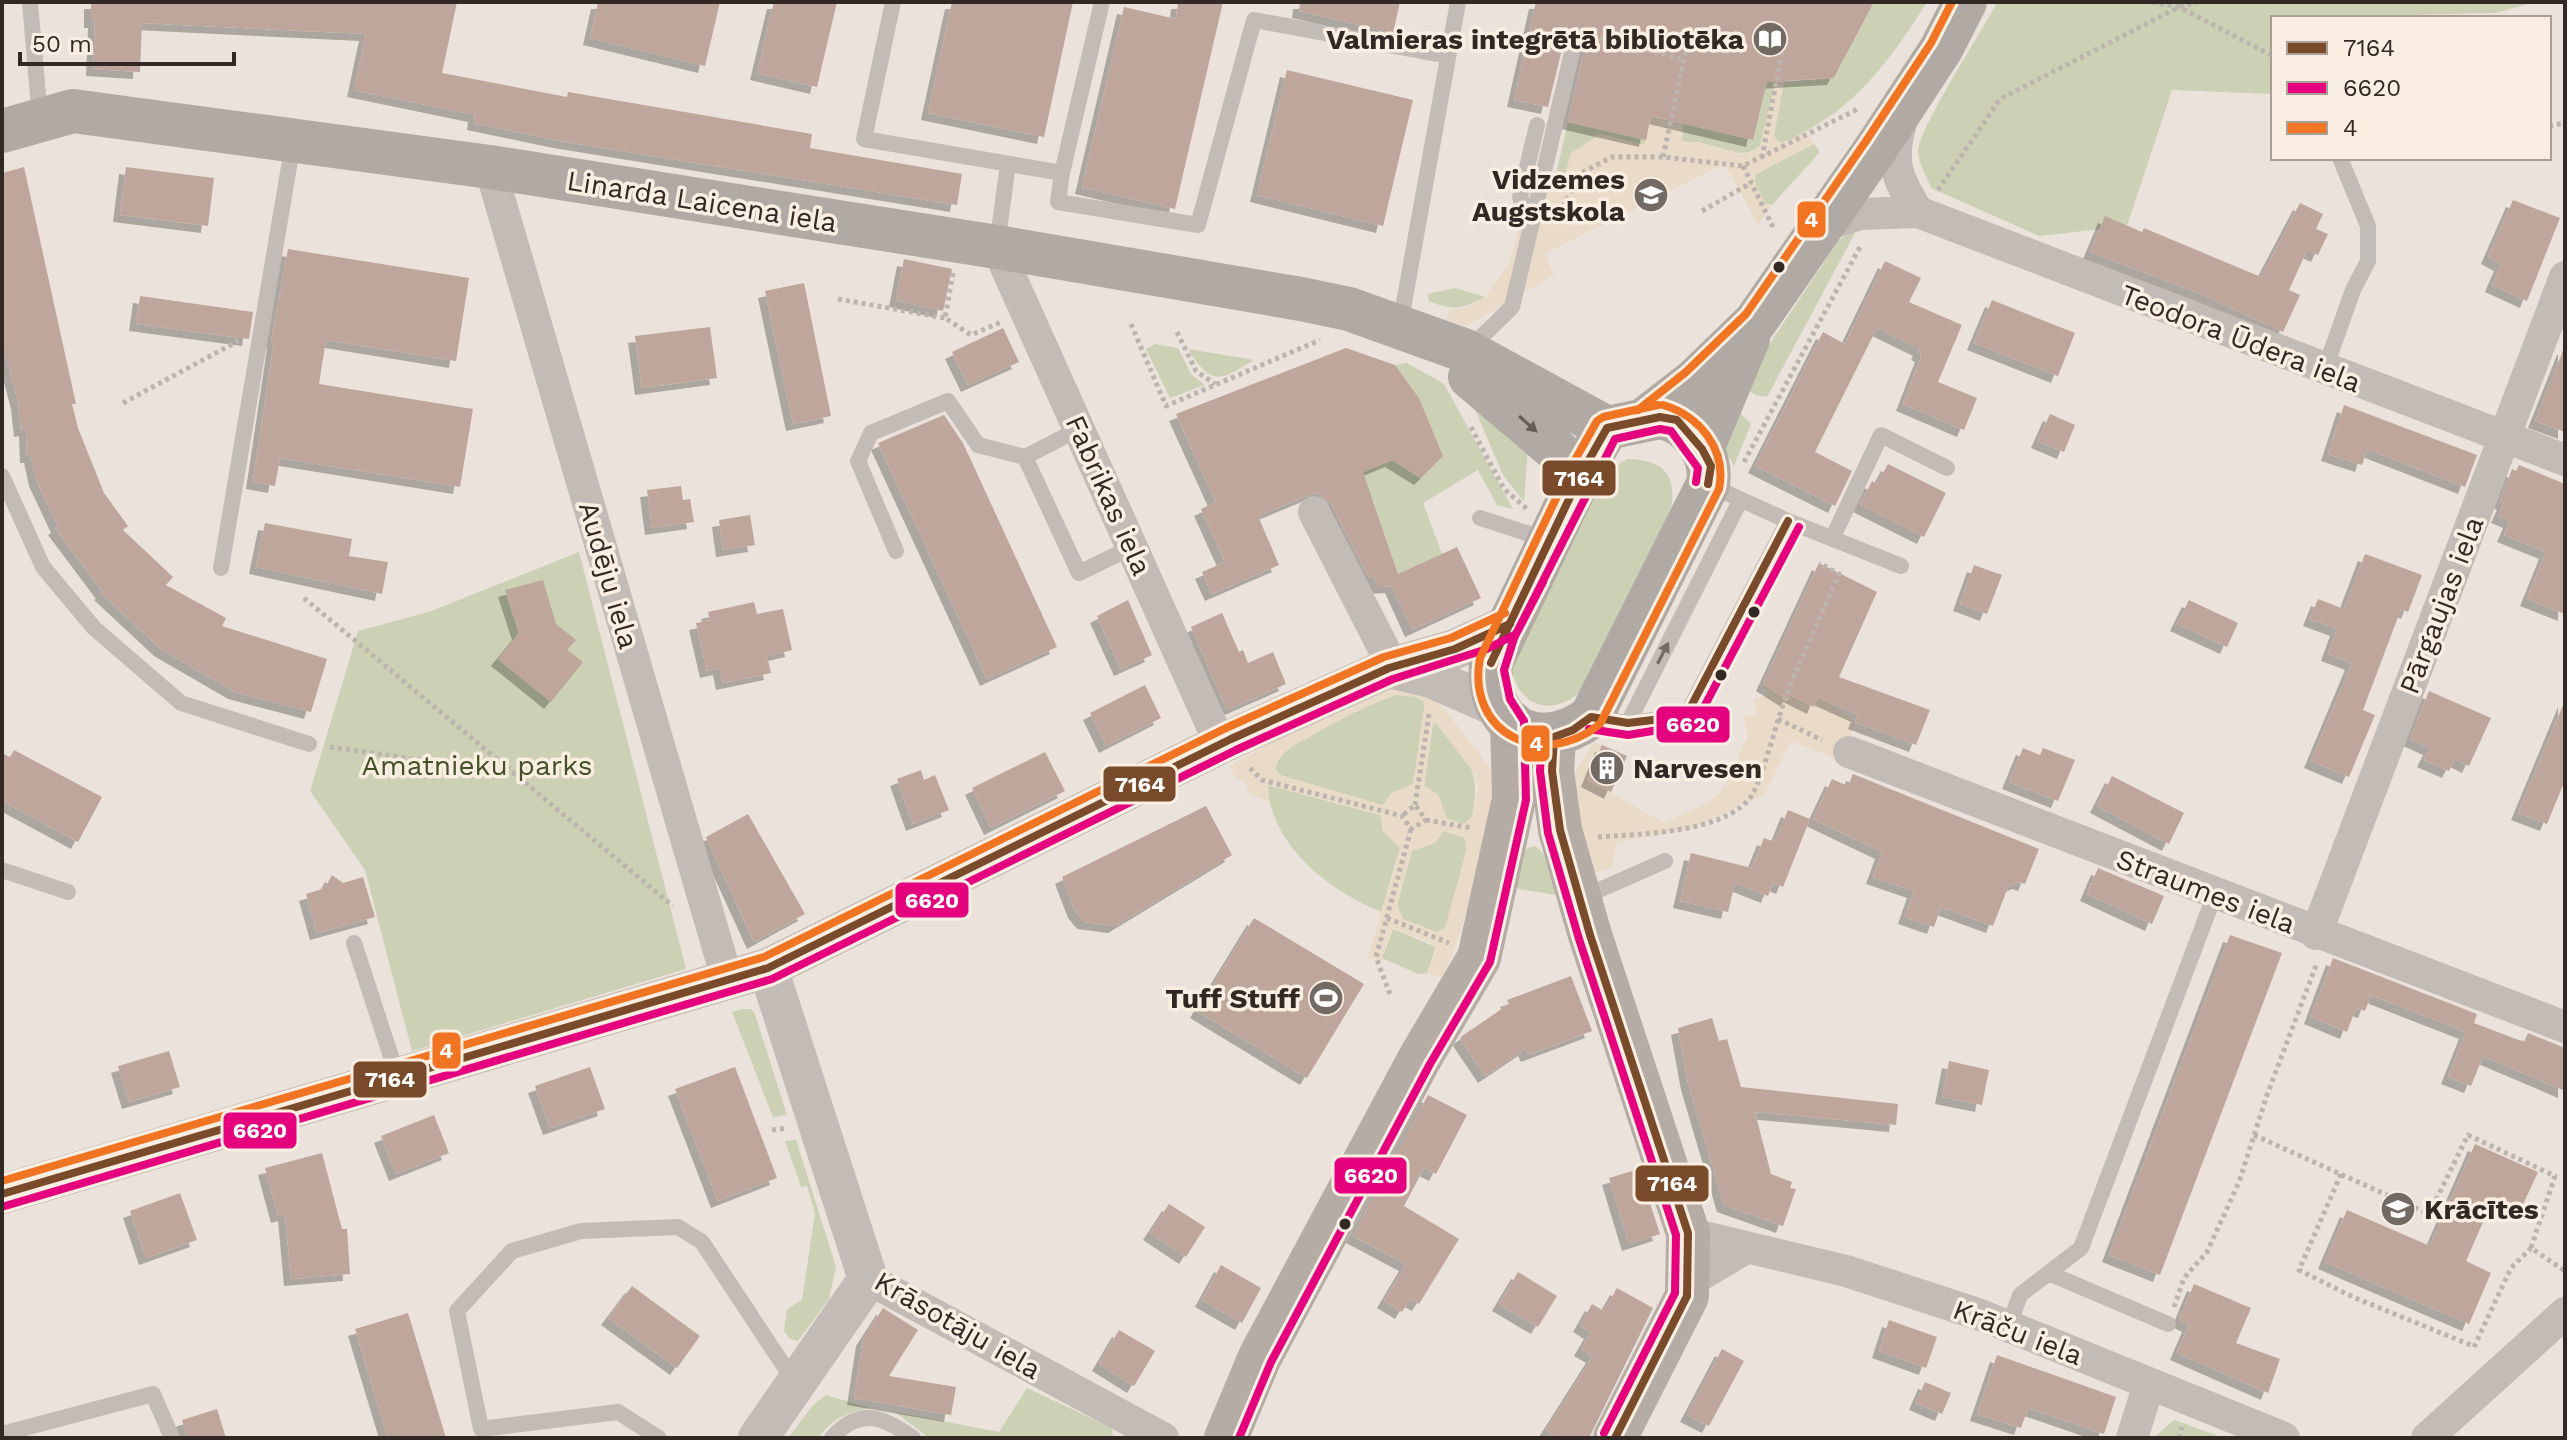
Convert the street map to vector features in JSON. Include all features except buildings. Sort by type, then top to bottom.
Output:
[{"type":"main road","points":[[1230,1437],[1260,1357],[1420,1058],[1479,958],[1514,799],[1504,715],[1489,685],[1491,663],[1510,624],[1538,525],[1626,423],[1694,381],[1755,322],[1825,225],[1888,102],[1965,2]]},
{"type":"main road","name":"Linarda Laicena iela","points":[[21,126],[73,111],[490,167],[997,247],[1301,299],[1349,309],[1466,351],[1626,423],[1677,420],[1722,476]]},
{"type":"main road","points":[[1615,1438],[1687,1296],[1688,1233],[1580,899],[1560,830],[1552,771],[1591,726],[1722,476],[1755,322]]},
{"type":"main road","name":"Linarda Laicena iela","points":[[1400,326],[1498,398],[1582,472]]},
{"type":"main road","points":[[1504,715],[1534,735],[1591,726]]},
{"type":"street","points":[[1888,102],[1899,183],[1926,204]]},
{"type":"street","name":"Audēju iela","points":[[490,167],[728,982]]},
{"type":"street","name":"Teodora Ūdera iela","points":[[1825,225],[1860,214],[1926,204],[2325,369],[2565,460]]},
{"type":"street","name":"Fabrikas iela","points":[[997,247],[1132,547],[1234,756]]},
{"type":"street","name":"Pārgaujas iela","points":[[2322,936],[2565,277]]},
{"type":"street","points":[[1314,512],[1388,663],[1431,678],[1504,715]]},
{"type":"street","points":[[2,1194],[768,968],[1234,756],[1388,663],[1455,649],[1510,624]]},
{"type":"street","name":"Straumes iela","points":[[1849,752],[2565,1027]]},
{"type":"street","name":"Krāsotāju iela","points":[[768,968],[868,1279],[1163,1438]]},
{"type":"street","name":"Krāču iela","points":[[1688,1233],[1744,1249],[1846,1271],[2009,1326],[2284,1438]]},
{"type":"street","points":[[1687,1283],[1744,1249]]},
{"type":"street","points":[[758,1438],[868,1279]]},
{"type":"street","points":[[2427,1438],[2565,1313]]},
{"type":"street","points":[[2132,1438],[2149,1384]]},
{"type":"lane","points":[[21,126],[30,2]]},
{"type":"lane","points":[[893,2],[864,139],[1062,173]]},
{"type":"lane","points":[[1102,2],[1058,202],[1198,225],[1254,20],[1448,56]]},
{"type":"lane","points":[[1400,326],[1458,2]]},
{"type":"lane","points":[[1466,351],[1512,307],[1574,44]]},
{"type":"lane","points":[[1530,222],[1520,197],[1537,125]]},
{"type":"lane","points":[[221,568],[293,141]]},
{"type":"lane","points":[[2325,369],[2353,290],[2368,261],[2368,226],[2341,160]]},
{"type":"lane","points":[[997,247],[1008,164]]},
{"type":"lane","points":[[896,551],[858,461],[871,433],[948,401],[978,445],[1025,457],[1079,429]]},
{"type":"lane","points":[[1832,539],[1881,435],[1947,468]]},
{"type":"lane","points":[[1025,457],[1079,573],[1132,547]]},
{"type":"lane","points":[[2,476],[43,567],[94,628],[181,703],[309,744]]},
{"type":"lane","points":[[1722,476],[1788,521],[1901,566]]},
{"type":"lane","points":[[1480,518],[1538,525]]},
{"type":"lane","points":[[1591,726],[1686,716],[1788,521]]},
{"type":"lane","points":[[1580,899],[1665,861]]},
{"type":"lane","points":[[2,870],[68,892]]},
{"type":"lane","points":[[2009,1326],[2020,1295],[2081,1248],[2215,894]]},
{"type":"lane","points":[[354,943],[398,1078]]},
{"type":"lane","points":[[659,1438],[618,1412],[481,1429],[457,1311],[512,1251],[581,1231],[678,1227],[702,1242],[795,1383]]},
{"type":"lane","points":[[2048,1273],[2168,1324]]},
{"type":"lane","points":[[2,1434],[153,1394],[172,1438]]},
{"type":"lane","points":[[832,1438],[843,1425],[864,1418],[886,1419],[913,1438]]},
{"type":"path","points":[[2152,2],[2198,2]]},
{"type":"path","points":[[2180,4],[2271,55]]},
{"type":"path","points":[[1926,204],[2000,99],[2180,4]]},
{"type":"path","points":[[1591,36],[1683,59]]},
{"type":"path","points":[[1663,157],[1688,41]]},
{"type":"path","points":[[1762,159],[1782,51]]},
{"type":"path","points":[[1520,269],[1564,209],[1581,173],[1612,157],[1663,157],[1743,166],[1888,102]]},
{"type":"path","points":[[1743,166],[1773,227]]},
{"type":"path","points":[[1702,211],[1751,183]]},
{"type":"path","points":[[1722,476],[1862,243],[1871,238]]},
{"type":"path","points":[[945,318],[954,264]]},
{"type":"path","points":[[838,299],[945,318],[971,335],[1004,321]]},
{"type":"path","points":[[1131,324],[1166,406],[1325,338]]},
{"type":"path","points":[[123,403],[262,328]]},
{"type":"path","points":[[1177,332],[1196,371],[1216,385]]},
{"type":"path","points":[[1469,423],[1504,489],[1538,525]]},
{"type":"path","points":[[1584,838],[1666,832],[1722,817],[1750,798],[1778,719],[1839,574],[1819,563]]},
{"type":"path","points":[[304,598],[672,904],[676,917]]},
{"type":"path","points":[[1402,816],[1415,805],[1431,701]]},
{"type":"path","points":[[1778,719],[1849,752]]},
{"type":"path","points":[[309,744],[515,773]]},
{"type":"path","points":[[1234,756],[1262,780],[1402,816],[1411,829]]},
{"type":"path","points":[[1415,805],[1426,820]]},
{"type":"path","points":[[1390,994],[1376,957],[1411,829],[1426,820],[1483,830]]},
{"type":"path","points":[[1387,918],[1449,943]]},
{"type":"path","points":[[2168,1324],[2184,1278],[2207,1252],[2239,1182],[2322,936]]},
{"type":"path","points":[[2254,1135],[2429,1214],[2468,1135],[2555,1176],[2531,1248],[2511,1268],[2473,1346]]},
{"type":"path","points":[[2341,1174],[2299,1270],[2353,1297],[2473,1346],[2482,1354]]},
{"type":"path","points":[[2531,1248],[2565,1271]]},
{"type":"green space","points":[[1874,2],[1927,2],[1902,40],[1861,90],[1828,118],[1794,138],[1779,142],[1773,136],[1784,82],[1824,79],[1823,74],[1835,77]]},
{"type":"green space","points":[[1997,2],[2535,2],[2496,13],[2271,16],[2271,94],[2172,90],[2127,226],[2039,236],[1931,188],[1918,152],[1928,123]]},
{"type":"green space","points":[[1767,78],[1776,81],[1760,146],[1739,153],[1682,141],[1683,123]]},
{"type":"green space","points":[[1568,122],[1646,139],[1644,145],[1600,134],[1561,193],[1552,191]]},
{"type":"green space","points":[[1814,144],[1820,152],[1773,204],[1765,204],[1754,180],[1756,174]]},
{"type":"green space","points":[[1852,231],[1855,233],[1767,397],[1755,395],[1742,385],[1839,240]]},
{"type":"green space","points":[[1455,288],[1485,297],[1457,307],[1429,301],[1428,294]]},
{"type":"green space","points":[[1155,344],[1178,348],[1191,374],[1205,385],[1170,398],[1146,349]]},
{"type":"green space","points":[[1188,349],[1254,360],[1225,376],[1217,377],[1204,370]]},
{"type":"green space","points":[[1407,363],[1444,384],[1513,509],[1497,505],[1478,470],[1423,503],[1442,554],[1398,574],[1373,500],[1333,484],[1392,460],[1421,478],[1442,456],[1419,398],[1395,365]]},
{"type":"green space","points":[[1471,400],[1528,446],[1524,502],[1503,475]]},
{"type":"green space","points":[[1733,406],[1751,424],[1734,466],[1722,445]]},
{"type":"green space","points":[[1628,459],[1650,462],[1665,471],[1672,487],[1671,509],[1582,690],[1569,700],[1545,706],[1525,696],[1517,686],[1512,658],[1601,481],[1612,467]]},
{"type":"green space","name":"Amatnieku parks","points":[[579,552],[686,969],[412,1051],[365,870],[310,791],[358,631],[429,612]]},
{"type":"green space","points":[[1395,695],[1412,695],[1424,702],[1424,710],[1413,785],[1383,806],[1280,775],[1275,769],[1280,758],[1307,736]]},
{"type":"green space","points":[[1436,723],[1464,756],[1473,775],[1475,800],[1472,817],[1464,824],[1447,819],[1438,795],[1424,786],[1433,724]]},
{"type":"green space","points":[[1267,785],[1381,815],[1383,831],[1400,848],[1381,912],[1342,892],[1306,864],[1279,828]]},
{"type":"green space","points":[[1444,831],[1465,838],[1467,849],[1445,928],[1436,932],[1403,919],[1397,905],[1412,850]]},
{"type":"green space","points":[[1534,846],[1544,854],[1556,895],[1514,888],[1523,850]]},
{"type":"green space","points":[[1393,929],[1436,947],[1427,973],[1418,974],[1382,958]]},
{"type":"green space","points":[[751,1009],[755,1014],[787,1115],[773,1117],[732,1012]]},
{"type":"green space","points":[[796,1140],[836,1267],[829,1299],[798,1341],[790,1339],[784,1331],[787,1309],[802,1300],[815,1213],[807,1186],[801,1187],[785,1141]]},
{"type":"green space","points":[[1027,1388],[1112,1428],[1113,1438],[929,1438],[895,1412],[999,1432]]},
{"type":"green space","points":[[826,1395],[870,1408],[841,1417],[818,1438],[788,1438],[813,1405]]},
{"type":"green space","points":[[2174,1420],[2224,1438],[2153,1438]]},
{"type":"shaded area","points":[[1776,81],[1784,82],[1774,136],[1779,142],[1786,142],[1806,131],[1814,144],[1756,174],[1754,180],[1765,204],[1773,204],[1758,225],[1725,164],[1545,254],[1554,275],[1467,326],[1445,319],[1450,310],[1466,308],[1485,297],[1510,261],[1521,221],[1512,207],[1517,184],[1560,193],[1571,153],[1600,134],[1644,145],[1651,117],[1683,123],[1682,141],[1687,143],[1698,142],[1743,154],[1752,152],[1760,146]]},
{"type":"shaded area","points":[[1763,684],[1798,687],[1827,701],[1855,722],[1845,762],[1791,741],[1764,795],[1689,830],[1617,842],[1612,868],[1589,874],[1570,780],[1594,742],[1602,745],[1589,780],[1664,823],[1711,801],[1724,787],[1748,735],[1743,717],[1757,714],[1754,699],[1767,695]]},
{"type":"shaded area","points":[[1393,689],[1413,689],[1438,701],[1490,767],[1493,809],[1468,909],[1444,978],[1427,973],[1436,951],[1432,943],[1393,929],[1382,958],[1384,961],[1368,958],[1400,848],[1383,831],[1380,815],[1268,785],[1269,802],[1250,794],[1243,779],[1236,779],[1229,766],[1272,742]],"holes":[[[1395,695],[1418,697],[1424,702],[1424,710],[1413,784],[1391,793],[1383,805],[1280,775],[1275,769],[1279,757],[1291,747],[1360,709]],[[1436,723],[1474,773],[1478,787],[1472,817],[1464,824],[1447,819],[1438,794],[1424,786],[1432,724]],[[1444,831],[1465,838],[1467,849],[1445,928],[1436,932],[1403,919],[1397,905],[1412,851],[1435,843]]]},
{"type":"transit line","name":"4","points":[[1638,410],[1686,372],[1746,314],[1931,43],[1952,2]]},
{"type":"transit line","name":"4","points":[[1658,405],[1597,421],[1571,467],[1480,658],[1479,685],[1485,707],[1497,725],[1513,737],[1533,744],[1555,744],[1578,738],[1600,724],[1719,489],[1719,461],[1708,436],[1688,417],[1663,405]]},
{"type":"transit line","name":"7164","points":[[1491,663],[1582,472],[1607,428],[1660,417],[1677,420],[1702,449],[1711,466],[1708,484]]},
{"type":"transit line","name":"6620","points":[[5,1206],[772,979],[1236,750],[1393,679],[1487,649],[1516,634],[1615,439],[1660,429],[1671,431],[1698,468],[1696,482]]},
{"type":"transit line","name":"7164","points":[[1615,1438],[1687,1296],[1688,1233],[1590,935],[1560,830],[1552,771],[1554,737],[1573,730],[1591,717],[1628,723],[1686,716],[1788,521]]},
{"type":"transit line","name":"6620","points":[[1589,729],[1628,735],[1695,724],[1799,527]]},
{"type":"transit line","name":"6620","points":[[1239,1438],[1271,1362],[1430,1064],[1490,962],[1526,800],[1524,721],[1510,699],[1504,670],[1514,638],[1543,582]]},
{"type":"transit line","name":"4","points":[[2,1181],[764,957],[1226,728],[1384,657],[1451,638],[1505,613]]},
{"type":"transit line","name":"7164","points":[[2,1194],[768,968],[1231,739],[1389,668],[1455,649],[1510,624]]},
{"type":"transit line","name":"6620","points":[[1542,736],[1540,771],[1548,833],[1579,939],[1676,1235],[1675,1293],[1604,1433]]},
{"type":"place","name":"Valmieras integrētā bibliotēka","points":[[1770,39]]},
{"type":"place","name":"Vidzemes Augstskola","points":[[1651,195]]},
{"type":"place","name":"Narvesen","points":[[1607,768]]},
{"type":"place","name":"Tuff Stuff","points":[[1326,998]]},
{"type":"place","name":"Krācītes","points":[[2398,1209]]}]
